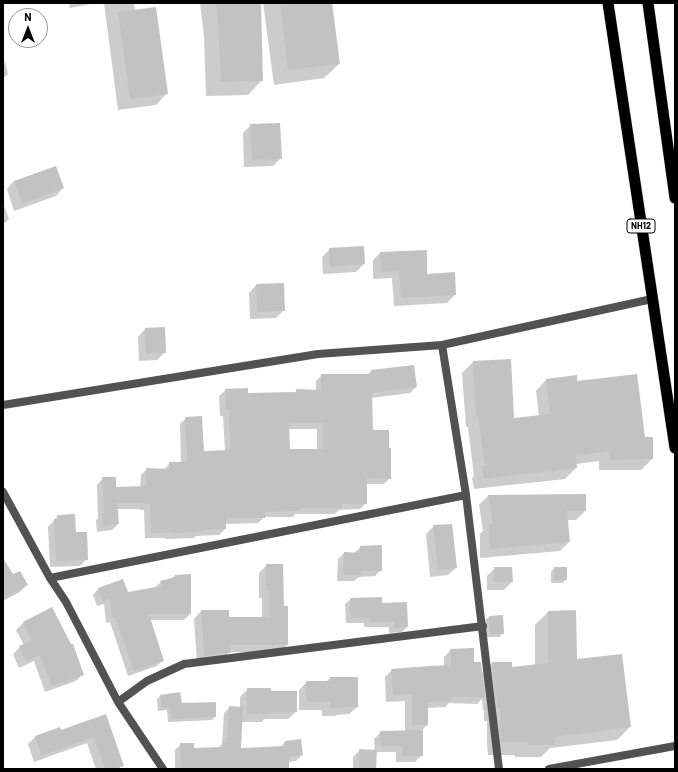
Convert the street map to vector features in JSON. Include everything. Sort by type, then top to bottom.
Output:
[{"type":"highway","name":"NH12","points":[[608,3],[675,448]]},
{"type":"highway","points":[[648,3],[675,198]]},
{"type":"street","points":[[3,405],[318,354],[442,345],[652,299]]},
{"type":"street","points":[[442,345],[466,495],[483,626],[499,769]]},
{"type":"street","points":[[3,492],[50,578],[66,602],[118,702],[163,769]]},
{"type":"street","points":[[50,578],[466,495]]},
{"type":"street","points":[[118,702],[147,681],[184,664],[483,626]]},
{"type":"street","points":[[549,769],[675,746]]},
{"type":"building","points":[[216,3],[261,3],[263,81],[221,82]]},
{"type":"building","points":[[280,3],[332,3],[340,64],[288,70]]},
{"type":"building","points":[[156,7],[168,94],[130,99],[118,12]]},
{"type":"building","points":[[280,123],[282,159],[252,160],[250,124]]},
{"type":"building","points":[[56,166],[64,188],[22,204],[14,181]]},
{"type":"building","points":[[364,246],[365,264],[330,267],[329,248]]},
{"type":"building","points":[[427,250],[427,274],[455,272],[456,295],[401,298],[399,271],[381,272],[380,252]]},
{"type":"building","points":[[284,283],[285,311],[257,312],[256,284]]},
{"type":"building","points":[[165,327],[166,353],[146,354],[145,328]]},
{"type":"building","points":[[511,359],[514,418],[550,414],[546,379],[577,375],[577,381],[637,374],[645,437],[653,437],[653,459],[609,460],[609,451],[576,456],[577,468],[484,479],[482,466],[485,466],[478,417],[476,417],[473,361]]},
{"type":"building","points":[[414,365],[417,387],[372,393],[373,430],[389,430],[389,448],[391,448],[391,479],[367,478],[367,504],[342,504],[342,508],[300,508],[300,511],[265,512],[265,518],[226,518],[226,529],[201,530],[201,532],[151,533],[150,504],[117,503],[119,524],[103,526],[102,513],[104,513],[102,477],[116,477],[116,487],[146,486],[146,468],[170,469],[169,462],[187,462],[185,417],[202,416],[204,451],[230,450],[229,410],[226,410],[225,389],[248,388],[248,393],[296,392],[296,389],[321,390],[321,374],[371,374],[371,370]],"holes":[[[289,423],[323,423],[323,449],[290,449]]]},
{"type":"building","points":[[586,494],[586,511],[567,511],[570,542],[489,549],[489,524],[493,524],[488,495]]},
{"type":"building","points":[[75,514],[76,532],[87,532],[88,560],[56,561],[54,519],[58,518],[57,515]]},
{"type":"building","points":[[452,524],[457,568],[438,570],[433,525]]},
{"type":"building","points":[[382,545],[382,571],[361,571],[361,575],[343,575],[344,552],[360,553],[360,546]]},
{"type":"building","points":[[3,558],[13,574],[20,571],[28,585],[3,598]]},
{"type":"building","points":[[266,564],[283,564],[284,606],[288,606],[288,645],[230,645],[231,653],[204,656],[201,610],[229,610],[229,617],[269,617],[269,590],[266,590]]},
{"type":"building","points":[[494,567],[512,567],[513,582],[494,582]]},
{"type":"building","points":[[554,567],[567,567],[567,580],[554,580]]},
{"type":"building","points":[[191,574],[191,614],[149,614],[164,661],[134,671],[115,617],[112,617],[110,599],[103,601],[98,588],[123,579],[128,592],[162,586],[160,581],[175,577],[175,575]]},
{"type":"building","points":[[382,597],[382,603],[407,602],[408,627],[394,628],[394,622],[369,622],[369,618],[351,618],[350,598]]},
{"type":"building","points":[[52,607],[71,644],[73,644],[84,675],[52,686],[40,655],[26,662],[19,646],[32,641],[23,622]]},
{"type":"building","points":[[576,610],[577,659],[622,654],[631,727],[555,737],[555,745],[528,745],[528,742],[501,742],[500,708],[497,708],[492,662],[512,662],[512,667],[548,663],[548,611]]},
{"type":"building","points":[[503,615],[504,634],[490,634],[489,616]]},
{"type":"building","points":[[474,648],[474,662],[481,662],[485,697],[452,697],[452,701],[428,702],[428,725],[412,725],[412,694],[393,696],[391,669],[451,665],[450,649]]},
{"type":"building","points":[[330,677],[358,677],[358,707],[330,708],[330,702],[306,702],[306,681],[330,681]]},
{"type":"building","points":[[247,688],[271,688],[271,691],[297,691],[297,712],[247,714]]},
{"type":"building","points":[[180,692],[182,703],[216,702],[216,717],[172,719],[170,707],[162,708],[160,695]]},
{"type":"building","points":[[229,706],[243,707],[241,748],[285,746],[285,741],[301,739],[303,755],[289,757],[289,769],[181,769],[180,743],[194,743],[194,748],[222,747],[222,743],[227,743]]},
{"type":"building","points":[[106,714],[124,766],[114,769],[105,769],[94,737],[41,756],[35,736],[60,727],[61,730]]},
{"type":"building","points":[[423,730],[423,756],[402,756],[402,746],[381,746],[380,731]]},
{"type":"building","points":[[359,749],[377,750],[376,769],[359,769]]}]
